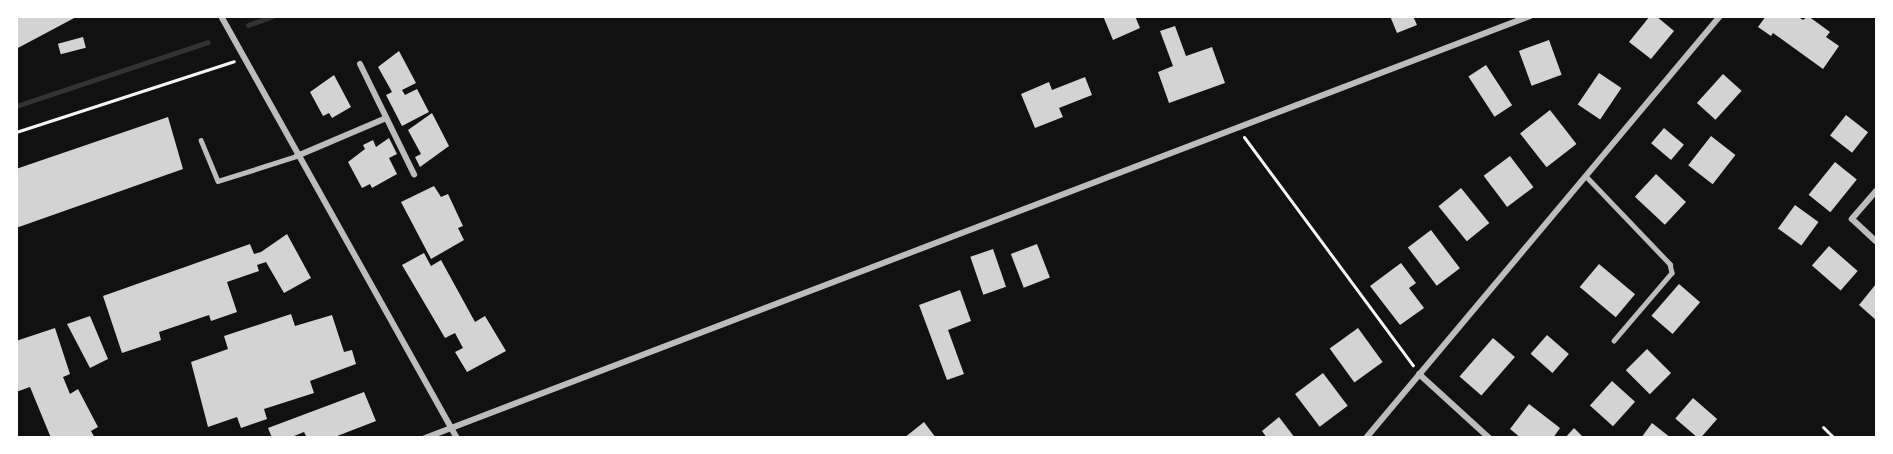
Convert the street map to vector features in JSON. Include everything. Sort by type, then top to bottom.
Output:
[{"type":"street","points":[[221,16],[297,156],[457,438]]},
{"type":"street","points":[[425,438],[1236,126],[1530,16]]},
{"type":"street","points":[[1366,438],[1720,16]]},
{"type":"street","points":[[360,64],[414,174]]},
{"type":"street","points":[[297,156],[386,118]]},
{"type":"street","points":[[1876,191],[1852,219],[1876,241]]},
{"type":"street","points":[[1419,374],[1489,438]]},
{"type":"lane","points":[[201,141],[218,181],[297,156]]},
{"type":"lane","points":[[1586,176],[1670,264],[1672,273],[1614,341]]},
{"type":"path","points":[[16,132],[244,58]]},
{"type":"path","points":[[1236,126],[1419,374]]},
{"type":"path","points":[[1823,427],[1834,438]]},
{"type":"building","points":[[16,16],[78,16],[16,49]]},
{"type":"building","points":[[1103,16],[1135,16],[1140,28],[1113,40]]},
{"type":"building","points":[[1390,16],[1413,16],[1417,25],[1397,33]]},
{"type":"building","points":[[1650,16],[1656,16],[1674,31],[1651,59],[1629,42]]},
{"type":"building","points":[[1766,16],[1797,16],[1803,20],[1808,16],[1830,32],[1826,37],[1839,46],[1823,69],[1773,33],[1771,36],[1758,27]]},
{"type":"building","points":[[1175,26],[1186,56],[1212,47],[1225,83],[1169,103],[1158,72],[1173,66],[1160,31]]},
{"type":"building","points":[[83,37],[86,48],[61,54],[58,44]]},
{"type":"building","points":[[1549,40],[1562,75],[1532,86],[1519,51]]},
{"type":"building","points":[[399,51],[416,83],[402,90],[405,95],[417,89],[429,112],[402,126],[386,95],[392,92],[378,67]]},
{"type":"building","points":[[1486,65],[1512,105],[1495,117],[1468,76]]},
{"type":"building","points":[[1599,73],[1621,88],[1600,120],[1578,105]]},
{"type":"building","points":[[1723,74],[1742,91],[1715,120],[1697,103]]},
{"type":"building","points":[[334,75],[351,107],[332,118],[329,113],[323,116],[310,92]]},
{"type":"building","points":[[1085,77],[1092,95],[1059,108],[1063,117],[1035,128],[1021,94],[1049,82],[1052,90]]},
{"type":"building","points":[[1550,110],[1576,144],[1547,167],[1520,133]]},
{"type":"building","points":[[432,113],[449,146],[420,167],[415,157],[421,154],[408,130]]},
{"type":"building","points":[[1846,115],[1868,132],[1852,153],[1830,135]]},
{"type":"building","points":[[168,117],[183,169],[16,228],[16,169]]},
{"type":"building","points":[[1664,128],[1684,145],[1671,160],[1651,143]]},
{"type":"building","points":[[1711,136],[1735,155],[1713,184],[1688,165]]},
{"type":"building","points":[[389,138],[397,154],[389,158],[397,174],[372,188],[370,184],[362,188],[348,162],[365,149],[363,145],[373,140],[376,147]]},
{"type":"building","points":[[1510,156],[1533,187],[1507,207],[1484,176]]},
{"type":"building","points":[[1835,162],[1857,180],[1830,212],[1809,195]]},
{"type":"building","points":[[1656,174],[1686,202],[1665,225],[1635,197]]},
{"type":"building","points":[[434,186],[441,197],[448,194],[463,226],[458,228],[464,240],[431,259],[401,202]]},
{"type":"building","points":[[1461,188],[1489,223],[1467,241],[1438,206]]},
{"type":"building","points":[[1795,205],[1818,222],[1801,246],[1778,228]]},
{"type":"building","points":[[1431,230],[1460,268],[1437,286],[1408,247]]},
{"type":"building","points":[[287,234],[311,278],[284,293],[266,262],[257,265],[259,271],[227,282],[237,312],[211,321],[209,315],[159,332],[161,340],[122,353],[103,296],[250,244],[254,254],[261,252]]},
{"type":"building","points":[[1037,244],[1050,278],[1024,288],[1011,254]]},
{"type":"building","points":[[1829,246],[1858,271],[1841,291],[1812,266]]},
{"type":"building","points":[[993,249],[1006,287],[983,295],[970,257]]},
{"type":"building","points":[[424,253],[431,266],[441,260],[475,322],[485,316],[506,351],[467,372],[455,352],[463,348],[455,333],[445,338],[402,265]]},
{"type":"building","points":[[1401,263],[1416,283],[1409,288],[1424,308],[1400,325],[1370,286]]},
{"type":"building","points":[[1599,264],[1635,294],[1616,317],[1580,287]]},
{"type":"building","points":[[1679,284],[1700,302],[1673,334],[1651,316]]},
{"type":"building","points":[[1876,284],[1876,320],[1859,305]]},
{"type":"building","points":[[960,290],[971,321],[948,330],[964,374],[947,380],[919,305]]},
{"type":"building","points":[[291,314],[295,326],[332,315],[344,352],[352,350],[356,364],[310,381],[314,393],[264,409],[267,419],[241,428],[237,417],[208,427],[191,362],[228,349],[224,336]]},
{"type":"building","points":[[90,316],[108,359],[90,368],[67,324]]},
{"type":"building","points":[[55,328],[70,374],[63,377],[70,394],[78,389],[98,427],[91,431],[95,438],[51,438],[30,387],[16,392],[16,341]]},
{"type":"building","points":[[1358,328],[1383,362],[1354,383],[1330,349]]},
{"type":"building","points":[[1547,335],[1569,354],[1552,373],[1531,354]]},
{"type":"building","points":[[1493,338],[1515,357],[1481,396],[1460,376]]},
{"type":"building","points":[[1647,349],[1671,373],[1650,394],[1626,370]]},
{"type":"building","points":[[1323,373],[1348,406],[1320,427],[1295,394]]},
{"type":"building","points":[[1612,381],[1635,402],[1613,426],[1590,406]]},
{"type":"building","points":[[364,392],[376,421],[332,438],[307,438],[304,432],[289,438],[272,438],[268,428]]},
{"type":"building","points":[[1693,398],[1717,419],[1701,438],[1698,438],[1675,418]]},
{"type":"building","points":[[1529,404],[1560,428],[1553,438],[1521,438],[1510,429]]},
{"type":"building","points":[[1279,417],[1295,438],[1267,438],[1262,431]]},
{"type":"building","points":[[924,422],[936,438],[904,438]]},
{"type":"building","points":[[1652,423],[1671,438],[1641,438]]},
{"type":"building","points":[[1574,428],[1584,438],[1565,438]]},
{"type":"waterway","points":[[248,25],[273,16]]},
{"type":"waterway","points":[[16,106],[208,42]]}]
